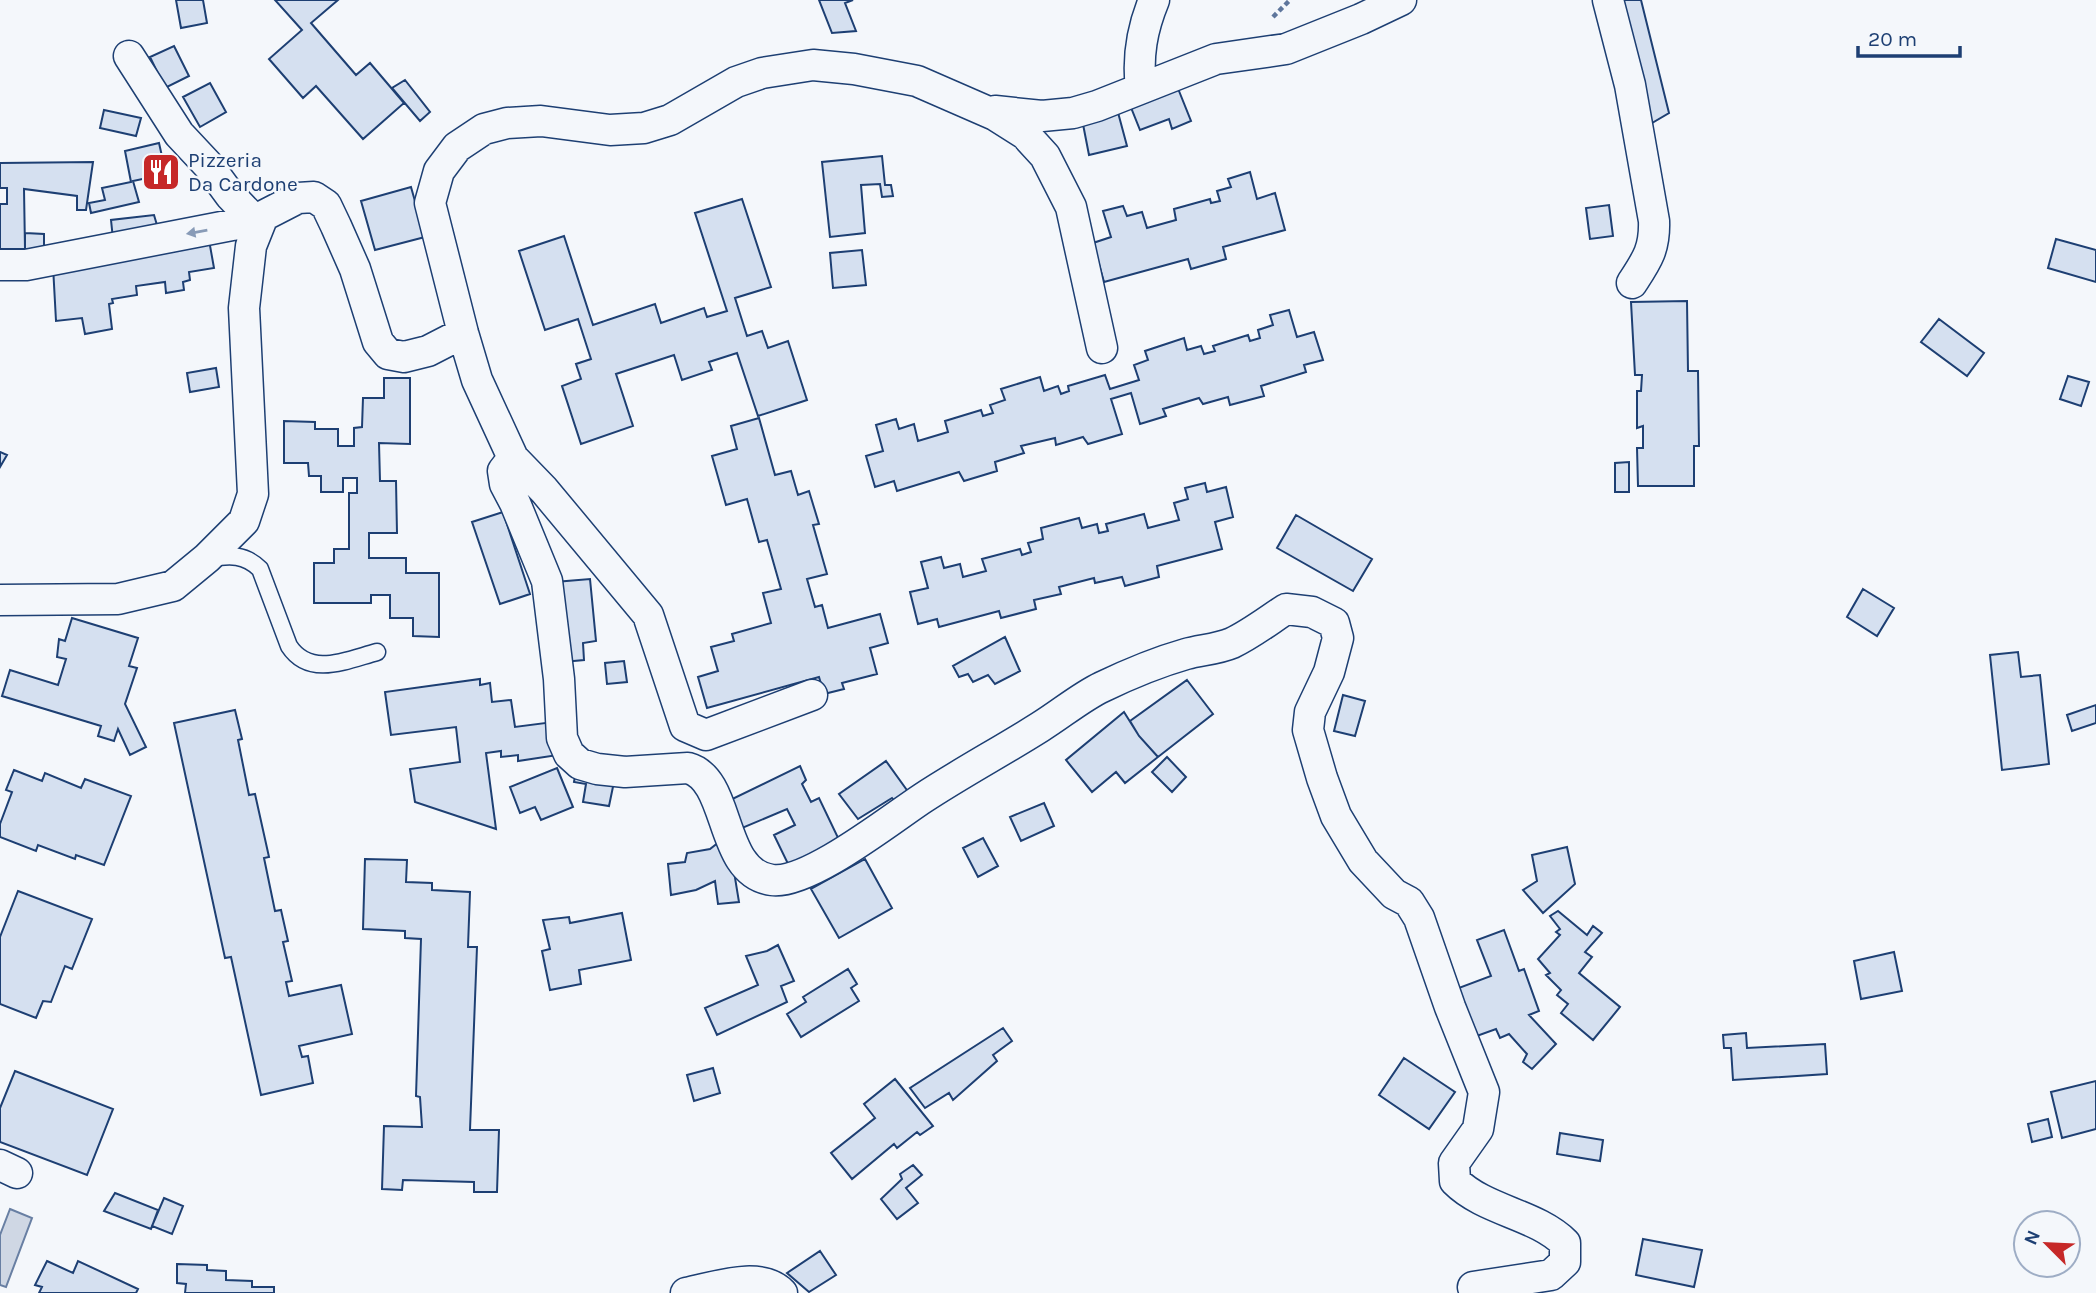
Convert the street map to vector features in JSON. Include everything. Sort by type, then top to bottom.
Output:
[{"type":"street","points":[[1141,88],[1139,65],[1144,25],[1154,0]]},
{"type":"street","points":[[984,109],[1042,116],[1073,113],[1216,59],[1286,49],[1401,0]]},
{"type":"street","points":[[1608,0],[1630,85],[1654,221],[1654,243],[1646,263],[1632,283]]},
{"type":"street","points":[[129,56],[179,134],[258,218]]},
{"type":"street","points":[[812,695],[706,735],[685,726],[648,615],[544,490],[513,458],[477,380],[430,203],[439,171],[457,147],[484,128],[507,123],[541,121],[610,130],[644,128],[670,120],[736,82],[762,73],[813,65],[854,69],[917,82],[984,109],[1025,134],[1045,156],[1071,208],[1102,348]]},
{"type":"street","points":[[0,265],[26,265],[258,218],[298,198],[314,197],[326,205],[355,269],[378,342],[388,354],[404,357],[428,351],[463,333]]},
{"type":"street","points":[[0,600],[118,599],[173,586],[208,558],[244,521],[253,494],[244,309],[251,246],[258,218]]},
{"type":"street","points":[[513,458],[503,471],[505,484],[547,582],[559,679],[562,738],[569,754],[580,764],[597,769],[625,772],[688,768],[696,770],[704,776],[713,791],[738,853],[750,871],[761,878],[774,881],[798,877],[860,841],[922,798],[1099,688],[1183,655],[1232,643],[1286,609],[1312,612],[1334,623],[1338,638],[1329,672],[1310,712],[1308,730],[1336,816],[1363,861],[1394,894],[1409,902],[1419,918],[1450,1007],[1485,1092],[1478,1129],[1454,1163],[1455,1181],[1469,1194],[1550,1232],[1565,1244],[1564,1262],[1551,1275],[1474,1287]]},
{"type":"street","points":[[686,1293],[750,1281],[765,1282],[782,1293]]},
{"type":"lane","points":[[208,558],[241,557],[251,560],[260,569],[289,646],[296,657],[318,665],[377,652]]},
{"type":"shaded area","points":[[10,1209],[32,1218],[6,1287],[0,1285],[0,1235]]},
{"type":"building","points":[[176,0],[203,0],[207,23],[181,28]]},
{"type":"building","points":[[275,0],[338,0],[311,23],[356,75],[370,63],[404,103],[363,139],[316,86],[303,98],[269,59],[302,30]]},
{"type":"building","points":[[819,0],[853,0],[845,3],[856,31],[832,33]]},
{"type":"building","points":[[1621,0],[1641,0],[1669,113],[1652,123]]},
{"type":"building","points":[[174,46],[189,76],[165,88],[150,57]]},
{"type":"building","points":[[405,80],[430,112],[420,121],[392,88]]},
{"type":"building","points":[[1175,81],[1191,121],[1172,129],[1169,119],[1140,130],[1128,100]]},
{"type":"building","points":[[210,83],[226,112],[200,127],[183,97]]},
{"type":"building","points":[[1116,105],[1127,146],[1089,155],[1082,119]]},
{"type":"building","points":[[104,110],[141,118],[136,136],[100,128]]},
{"type":"building","points":[[159,143],[166,174],[133,181],[139,202],[91,213],[89,203],[105,200],[102,188],[131,182],[125,151]]},
{"type":"building","points":[[882,156],[885,185],[891,185],[893,196],[882,197],[880,184],[861,185],[865,233],[830,237],[822,162]]},
{"type":"building","points":[[93,162],[86,210],[77,210],[77,196],[24,189],[25,249],[0,249],[0,204],[7,204],[7,188],[0,188],[0,163]]},
{"type":"building","points":[[1250,172],[1257,199],[1275,193],[1285,230],[1223,247],[1226,259],[1191,269],[1188,259],[1104,282],[1093,243],[1111,237],[1103,211],[1123,206],[1127,216],[1142,212],[1147,228],[1176,220],[1174,209],[1210,199],[1211,203],[1220,201],[1217,191],[1231,187],[1228,179]]},
{"type":"building","points":[[411,187],[425,237],[375,250],[361,201]]},
{"type":"building","points":[[742,199],[771,287],[735,298],[747,336],[762,331],[768,348],[788,341],[807,400],[758,416],[737,353],[709,362],[712,370],[682,380],[674,355],[616,374],[633,426],[581,444],[562,386],[581,379],[576,364],[591,359],[578,319],[545,330],[519,251],[564,236],[593,325],[655,304],[661,323],[704,308],[707,317],[727,311],[695,213]]},
{"type":"building","points":[[1609,205],[1613,236],[1590,239],[1586,208]]},
{"type":"building","points":[[154,215],[159,232],[113,239],[111,220]]},
{"type":"building","points":[[25,233],[44,234],[44,250],[25,249]]},
{"type":"building","points":[[2056,239],[2096,250],[2096,282],[2048,268]]},
{"type":"building","points":[[209,240],[214,268],[189,272],[190,280],[183,282],[184,290],[166,293],[165,282],[136,286],[137,295],[112,299],[113,303],[109,304],[112,329],[85,334],[82,318],[56,321],[53,266]]},
{"type":"building","points":[[862,250],[866,285],[833,288],[830,253]]},
{"type":"building","points":[[1687,301],[1688,371],[1698,371],[1699,446],[1694,446],[1694,486],[1638,486],[1637,448],[1643,448],[1643,426],[1637,428],[1637,391],[1641,391],[1642,375],[1635,375],[1631,302]]},
{"type":"building","points":[[1289,310],[1297,337],[1314,332],[1323,360],[1304,365],[1306,372],[1261,386],[1264,396],[1230,405],[1228,397],[1203,404],[1199,398],[1163,409],[1166,416],[1140,424],[1131,393],[1111,399],[1122,434],[1088,444],[1083,437],[1056,445],[1055,438],[1021,446],[1024,453],[995,462],[997,471],[964,481],[959,472],[897,491],[894,481],[875,487],[866,456],[883,451],[876,425],[896,419],[899,429],[914,424],[918,441],[948,432],[945,421],[981,410],[983,416],[993,413],[990,405],[1005,400],[1001,389],[1040,377],[1044,391],[1058,386],[1061,394],[1069,391],[1068,386],[1105,375],[1110,389],[1139,380],[1134,365],[1148,360],[1145,351],[1184,338],[1187,350],[1201,346],[1204,354],[1215,351],[1213,346],[1248,335],[1250,341],[1260,338],[1258,330],[1273,325],[1270,315]]},
{"type":"building","points":[[1939,319],[1984,353],[1967,376],[1921,342]]},
{"type":"building","points":[[216,368],[219,387],[190,392],[187,373]]},
{"type":"building","points":[[2068,376],[2089,382],[2081,406],[2060,399]]},
{"type":"building","points":[[384,378],[410,378],[410,444],[379,443],[380,481],[396,481],[397,533],[369,533],[369,558],[406,558],[406,573],[439,573],[439,637],[413,636],[413,618],[390,618],[390,595],[371,595],[371,603],[314,603],[314,563],[334,563],[334,549],[349,549],[349,493],[357,493],[357,478],[343,478],[343,492],[321,492],[321,476],[309,476],[308,463],[284,463],[284,421],[315,422],[315,429],[338,429],[338,446],[354,446],[354,428],[362,427],[363,398],[384,398]]},
{"type":"building","points":[[759,418],[775,475],[791,471],[798,495],[809,491],[819,524],[813,525],[827,574],[807,579],[815,607],[822,605],[828,628],[880,614],[888,643],[870,648],[877,674],[842,683],[844,689],[824,694],[819,677],[707,708],[698,677],[718,671],[711,647],[734,641],[732,634],[771,623],[763,593],[781,589],[767,540],[759,542],[747,499],[726,505],[712,456],[737,449],[731,426]]},
{"type":"building","points":[[0,452],[7,455],[0,467]]},
{"type":"building","points":[[1629,462],[1629,492],[1615,492],[1615,463]]},
{"type":"building","points":[[1205,483],[1207,492],[1226,487],[1233,517],[1215,522],[1222,549],[1157,566],[1159,577],[1125,586],[1122,577],[1095,583],[1094,578],[1059,587],[1061,594],[1034,600],[1036,609],[1001,618],[999,611],[939,627],[937,619],[918,624],[910,592],[928,588],[921,562],[941,557],[944,568],[960,564],[963,577],[986,571],[982,559],[1020,549],[1022,555],[1031,552],[1028,543],[1043,539],[1041,528],[1079,518],[1082,528],[1097,524],[1099,533],[1108,531],[1106,524],[1144,514],[1148,528],[1179,520],[1174,503],[1188,499],[1185,488]]},
{"type":"building","points":[[503,512],[530,594],[500,604],[472,522]]},
{"type":"building","points":[[1296,515],[1372,559],[1353,591],[1277,548]]},
{"type":"building","points":[[590,579],[596,641],[583,643],[584,660],[563,662],[555,582]]},
{"type":"building","points":[[1863,589],[1894,608],[1877,636],[1847,617]]},
{"type":"building","points":[[72,618],[138,638],[129,666],[137,668],[125,704],[146,747],[130,755],[118,729],[114,741],[98,736],[101,726],[2,696],[10,670],[58,685],[66,659],[57,657],[59,639],[65,641]]},
{"type":"building","points":[[1005,637],[1020,671],[995,684],[988,675],[973,682],[968,674],[959,677],[953,666]]},
{"type":"building","points":[[2018,652],[2021,677],[2040,675],[2049,764],[2002,770],[1990,655]]},
{"type":"building","points":[[624,661],[627,682],[607,684],[605,663]]},
{"type":"building","points":[[480,679],[480,685],[490,683],[492,702],[511,700],[515,727],[553,722],[558,755],[518,761],[518,755],[501,757],[501,751],[486,753],[496,829],[415,802],[410,769],[460,762],[456,727],[391,735],[385,692]]},
{"type":"building","points":[[1187,680],[1213,714],[1158,757],[1139,736],[1130,721]]},
{"type":"building","points":[[1343,695],[1365,701],[1355,736],[1334,731]]},
{"type":"building","points":[[2096,705],[2096,723],[2072,731],[2067,715]]},
{"type":"building","points":[[235,710],[242,739],[238,740],[249,795],[255,794],[269,857],[264,858],[275,911],[281,910],[288,941],[283,942],[292,981],[286,982],[289,996],[341,985],[352,1034],[299,1046],[302,1057],[308,1056],[313,1083],[261,1095],[231,957],[225,958],[174,723]]},
{"type":"building","points":[[1124,712],[1139,736],[1158,757],[1125,783],[1116,772],[1092,792],[1066,760]]},
{"type":"building","points":[[1167,757],[1186,777],[1172,792],[1152,772]]},
{"type":"building","points":[[886,761],[909,793],[896,803],[892,798],[858,819],[839,794]]},
{"type":"building","points":[[800,766],[806,780],[802,784],[811,802],[819,798],[841,844],[790,868],[774,835],[795,825],[787,809],[735,831],[722,804]]},
{"type":"building","points":[[557,768],[573,807],[541,820],[535,807],[520,813],[510,787]]},
{"type":"building","points":[[14,770],[42,781],[45,773],[81,788],[85,779],[131,796],[104,865],[76,855],[75,859],[38,845],[36,851],[0,837],[0,824],[12,792],[6,790]]},
{"type":"building","points":[[576,770],[615,777],[609,806],[583,802],[586,784],[574,782]]},
{"type":"building","points":[[1044,803],[1054,826],[1021,841],[1010,817]]},
{"type":"building","points":[[728,835],[739,902],[718,904],[715,881],[696,890],[671,895],[668,864],[685,862],[687,853],[710,849]]},
{"type":"building","points":[[983,838],[998,866],[978,877],[963,848]]},
{"type":"building","points":[[1567,847],[1575,884],[1543,913],[1523,890],[1537,881],[1532,855]]},
{"type":"building","points":[[365,859],[407,860],[406,882],[432,883],[432,890],[470,892],[468,947],[477,947],[470,1130],[499,1130],[497,1192],[474,1192],[474,1182],[403,1180],[402,1190],[382,1189],[384,1126],[422,1127],[420,1097],[416,1096],[421,939],[405,938],[405,931],[363,929]]},
{"type":"building","points":[[865,859],[892,908],[839,938],[811,889]]},
{"type":"building","points":[[18,891],[92,919],[72,969],[65,966],[51,1002],[43,1001],[36,1018],[0,1004],[0,937]]},
{"type":"building","points":[[1558,911],[1587,935],[1593,926],[1602,933],[1585,952],[1592,957],[1579,973],[1620,1007],[1593,1040],[1561,1013],[1568,1004],[1557,995],[1561,990],[1546,975],[1550,973],[1538,959],[1560,935],[1556,932],[1560,929],[1550,916]]},
{"type":"building","points":[[622,913],[631,960],[579,970],[581,984],[550,990],[542,951],[550,949],[543,920],[569,917],[570,923]]},
{"type":"building","points":[[1504,930],[1519,971],[1524,969],[1539,1011],[1529,1015],[1556,1044],[1532,1069],[1523,1062],[1527,1054],[1509,1034],[1500,1038],[1496,1029],[1474,1037],[1456,989],[1491,976],[1477,940]]},
{"type":"building","points":[[778,945],[794,981],[781,986],[787,1002],[717,1035],[705,1008],[758,985],[746,956]]},
{"type":"building","points":[[1894,952],[1902,991],[1861,999],[1854,961]]},
{"type":"building","points":[[848,969],[857,984],[851,988],[859,1001],[801,1037],[787,1014],[806,1002],[803,997]]},
{"type":"building","points":[[1003,1028],[1012,1041],[993,1055],[997,1061],[953,1100],[949,1093],[925,1108],[910,1088]]},
{"type":"building","points":[[1746,1033],[1747,1048],[1825,1044],[1827,1074],[1733,1080],[1731,1048],[1724,1048],[1723,1035]]},
{"type":"building","points":[[1404,1058],[1455,1092],[1429,1129],[1379,1095]]},
{"type":"building","points":[[713,1068],[720,1093],[694,1101],[687,1075]]},
{"type":"building","points":[[15,1071],[113,1109],[87,1175],[0,1142],[0,1108]]},
{"type":"building","points":[[895,1079],[933,1126],[920,1135],[917,1132],[897,1148],[894,1144],[852,1179],[831,1153],[875,1118],[864,1104]]},
{"type":"building","points":[[2096,1081],[2096,1129],[2062,1138],[2051,1092]]},
{"type":"building","points":[[2048,1119],[2052,1137],[2032,1142],[2028,1124]]},
{"type":"building","points":[[1560,1133],[1603,1140],[1600,1161],[1557,1154]]},
{"type":"building","points":[[913,1165],[922,1175],[906,1188],[918,1203],[897,1219],[881,1199],[902,1179],[900,1174]]},
{"type":"building","points":[[115,1193],[158,1210],[151,1229],[104,1211]]},
{"type":"building","points":[[164,1198],[183,1206],[172,1234],[152,1226]]},
{"type":"building","points":[[1643,1239],[1702,1250],[1694,1287],[1636,1275]]},
{"type":"building","points":[[820,1251],[836,1275],[809,1292],[787,1273]]},
{"type":"building","points":[[47,1261],[73,1273],[78,1261],[138,1289],[136,1293],[39,1293],[42,1287],[35,1285]]},
{"type":"building","points":[[177,1264],[207,1265],[207,1270],[226,1271],[226,1280],[252,1281],[252,1287],[274,1287],[274,1293],[185,1293],[186,1284],[177,1283]]},
{"type":"place","name":"Pizzeria Da Cardone","points":[[161,172]]}]
